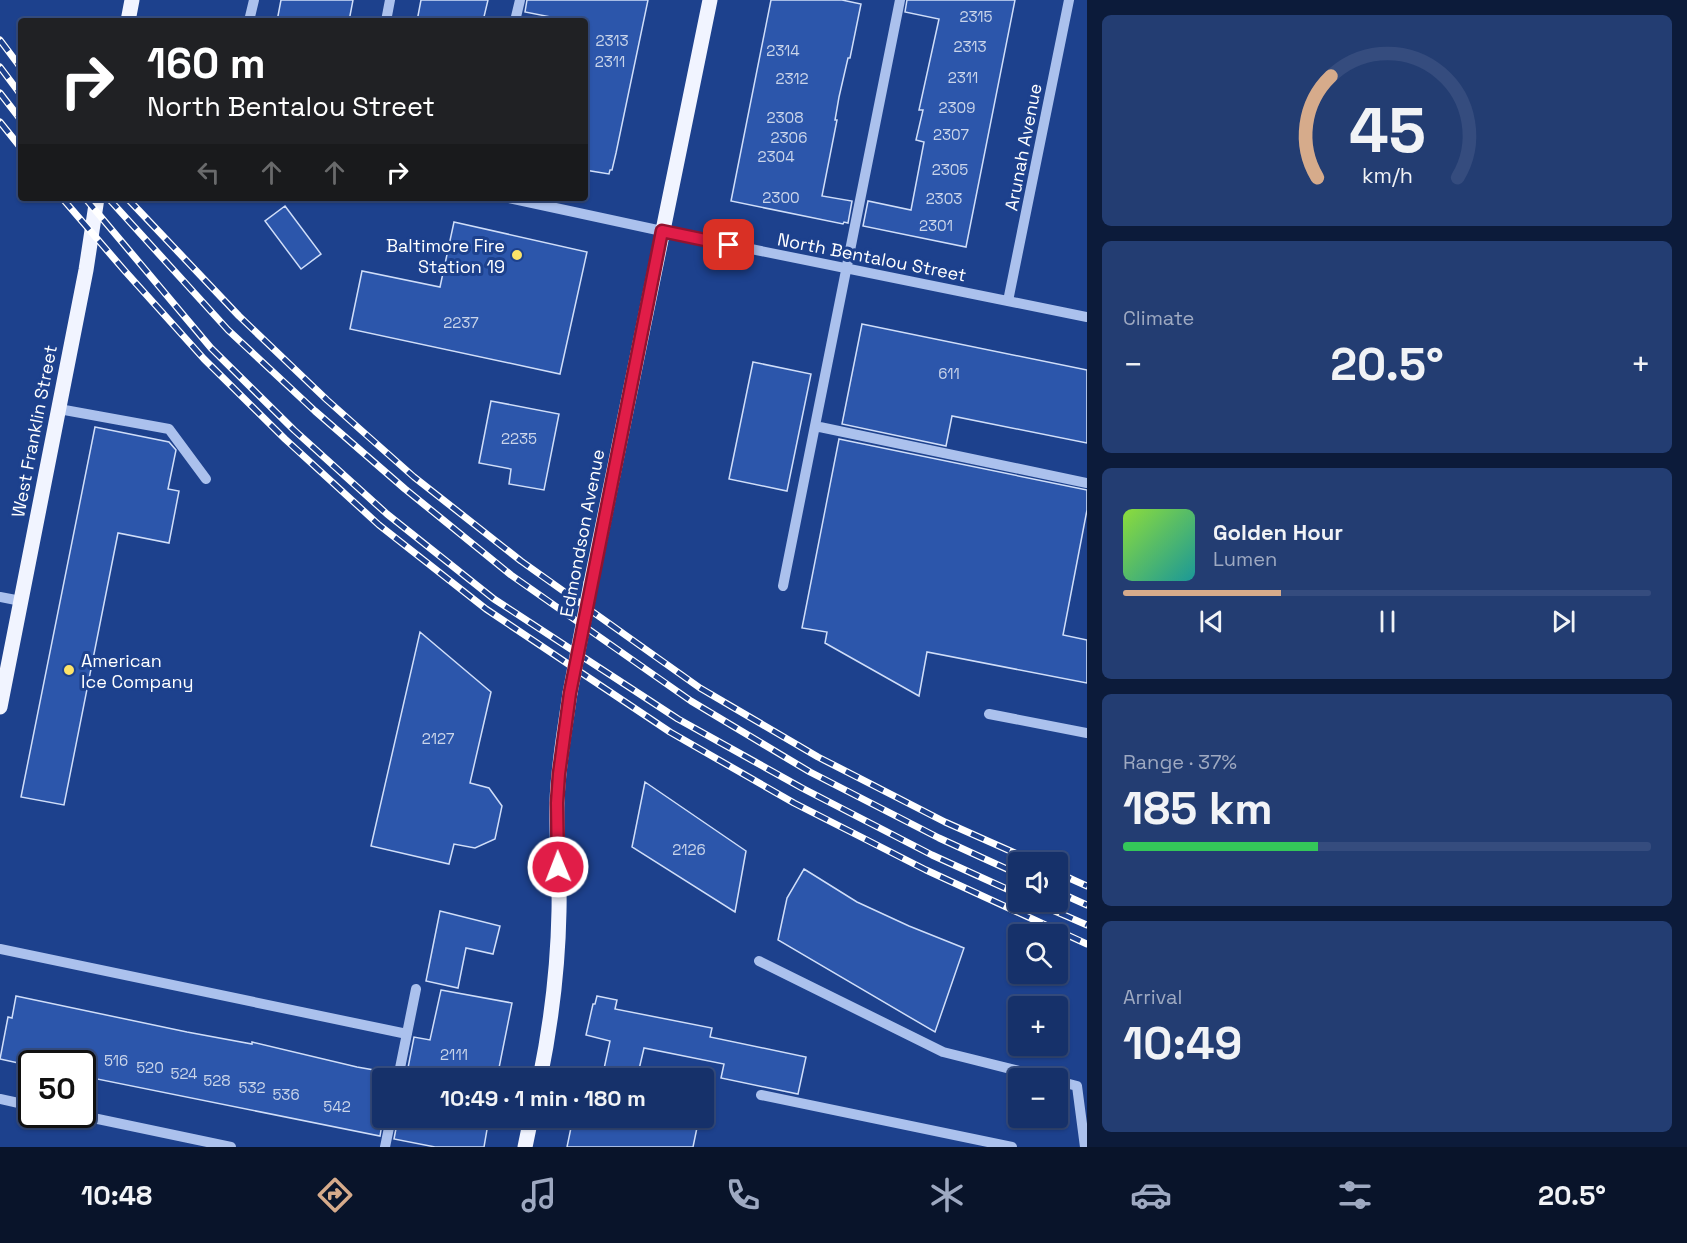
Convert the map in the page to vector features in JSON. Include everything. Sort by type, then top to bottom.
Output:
[{"type":"main road","points":[[129,18],[132,0]]},
{"type":"main road","name":"Edmondson Avenue","points":[[542,1068],[558,948],[557,803],[570,693],[710,0]]},
{"type":"main road","name":"West Franklin Street","points":[[0,707],[86,270],[97,201]]},
{"type":"main road","points":[[525,1147],[529,1128]]},
{"type":"street","points":[[250,18],[254,0]]},
{"type":"street","points":[[387,18],[390,0]]},
{"type":"street","points":[[516,18],[520,0]]},
{"type":"street","points":[[783,586],[900,0]]},
{"type":"street","name":"Arunah Avenue","points":[[1008,301],[1069,0]]},
{"type":"street","name":"North Bentalou Street","points":[[524,201],[1087,317]]},
{"type":"street","points":[[58,409],[169,429],[206,479]]},
{"type":"street","points":[[815,426],[1087,483]]},
{"type":"street","points":[[0,597],[21,602]]},
{"type":"street","points":[[989,714],[1087,733]]},
{"type":"street","points":[[0,949],[407,1034]]},
{"type":"street","points":[[759,961],[943,1052],[1008,1068]]},
{"type":"street","points":[[400,1068],[416,989]]},
{"type":"street","points":[[1068,1084],[1077,1086],[1085,1147]]},
{"type":"street","points":[[761,1095],[1012,1147]]},
{"type":"street","points":[[0,1099],[18,1103]]},
{"type":"street","points":[[96,1119],[231,1147]]},
{"type":"street","points":[[385,1147],[389,1128]]},
{"type":"building","points":[[281,0],[353,0],[350,18],[278,18]]},
{"type":"building","points":[[421,0],[488,0],[484,18],[418,18]]},
{"type":"building","points":[[527,0],[648,0],[616,153],[609,174],[588,170],[588,18],[556,18],[525,12]]},
{"type":"building","points":[[771,0],[842,0],[861,4],[839,97],[835,120],[837,120],[822,196],[852,201],[848,223],[843,224],[731,201]]},
{"type":"building","points":[[907,0],[1015,0],[966,247],[863,226],[868,201],[911,210],[924,142],[916,140],[923,110],[919,110],[939,19],[905,12]]},
{"type":"building","points":[[285,206],[321,254],[301,269],[265,221]]},
{"type":"building","points":[[454,222],[587,252],[560,374],[350,329],[362,271],[440,287]]},
{"type":"building","points":[[862,324],[1087,370],[1087,443],[952,416],[946,446],[842,424]]},
{"type":"building","points":[[753,362],[811,374],[787,491],[729,479]]},
{"type":"building","points":[[491,401],[559,414],[544,490],[509,484],[511,469],[479,463]]},
{"type":"building","name":"American Ice Company","points":[[95,427],[169,442],[176,450],[168,489],[179,491],[169,543],[118,533],[64,805],[21,797]]},
{"type":"building","points":[[839,439],[1087,490],[1087,510],[1063,635],[1087,640],[1087,683],[927,652],[919,696],[825,643],[827,632],[802,628]]},
{"type":"building","points":[[420,632],[491,692],[470,783],[489,788],[502,806],[495,839],[475,848],[454,844],[449,864],[371,846]]},
{"type":"building","points":[[645,782],[746,851],[735,912],[632,847]]},
{"type":"building","points":[[804,869],[857,902],[964,948],[935,1032],[778,940],[787,898]]},
{"type":"building","points":[[440,911],[500,926],[493,954],[466,948],[458,988],[426,981]]},
{"type":"building","points":[[441,990],[512,1003],[499,1068],[408,1068],[414,1037],[430,1040]]},
{"type":"building","points":[[16,996],[187,1032],[252,1044],[252,1042],[372,1070],[372,1128],[381,1128],[380,1136],[96,1079],[96,1050],[18,1050],[18,1063],[0,1059],[8,1017],[12,1018]]},
{"type":"building","points":[[597,996],[617,1000],[615,1009],[712,1028],[710,1037],[806,1057],[798,1094],[721,1078],[724,1064],[644,1048],[639,1068],[604,1068],[610,1041],[586,1035],[593,1004]]},
{"type":"building","points":[[396,1128],[487,1128],[484,1147],[435,1147],[394,1139]]},
{"type":"building","points":[[571,1128],[697,1128],[693,1147],[567,1147]]},
{"type":"railway","points":[[0,40],[18,64]]},
{"type":"railway","points":[[0,67],[18,91]]},
{"type":"railway","points":[[0,93],[18,116]]},
{"type":"railway","points":[[0,122],[18,144]]},
{"type":"railway","points":[[65,201],[204,359],[285,439],[379,525],[486,609],[670,732],[794,803],[926,870],[1087,944]]},
{"type":"railway","points":[[88,201],[211,348],[294,430],[387,514],[494,599],[678,719],[802,788],[932,855],[1008,889]]},
{"type":"railway","points":[[111,201],[228,330],[315,411],[405,489],[511,575],[691,701],[810,772],[939,838],[1008,869]]},
{"type":"railway","points":[[130,201],[239,316],[327,400],[414,477],[521,561],[700,688],[818,757],[945,822],[1012,852]]},
{"type":"railway","points":[[1068,877],[1087,886]]},
{"type":"railway","points":[[1068,896],[1087,905]]},
{"type":"railway","points":[[1057,912],[1087,925]]},
{"type":"place","name":"Baltimore Fire Station 19","points":[[517,255]]},
{"type":"place","name":"American Ice Company","points":[[69,670]]},
{"type":"route","points":[[558,867],[557,803],[570,693],[662,231],[729,245]]}]
